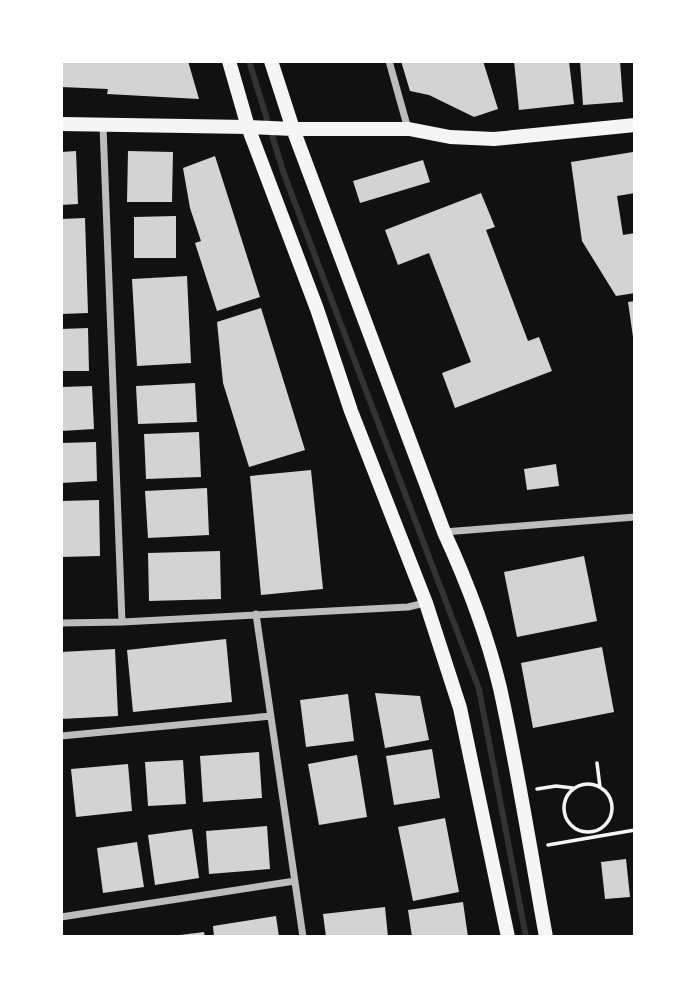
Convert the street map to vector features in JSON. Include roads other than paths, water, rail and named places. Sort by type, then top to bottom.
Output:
[{"type":"main road","points":[[229,61],[351,411],[426,603],[460,708],[509,937]]},
{"type":"main road","points":[[271,61],[288,129],[484,632],[500,688],[546,937]]},
{"type":"main road","points":[[61,124],[408,129],[450,137],[494,139],[635,125]]},
{"type":"street","points":[[389,61],[408,129]]},
{"type":"street","points":[[103,126],[122,622]]},
{"type":"street","points":[[444,532],[635,517]]},
{"type":"street","points":[[61,623],[408,607],[426,603]]},
{"type":"street","points":[[256,614],[303,937]]},
{"type":"street","points":[[61,736],[271,716]]},
{"type":"street","points":[[61,917],[295,881]]},
{"type":"waterway","points":[[249,61],[284,174],[479,689],[526,937]]}]
